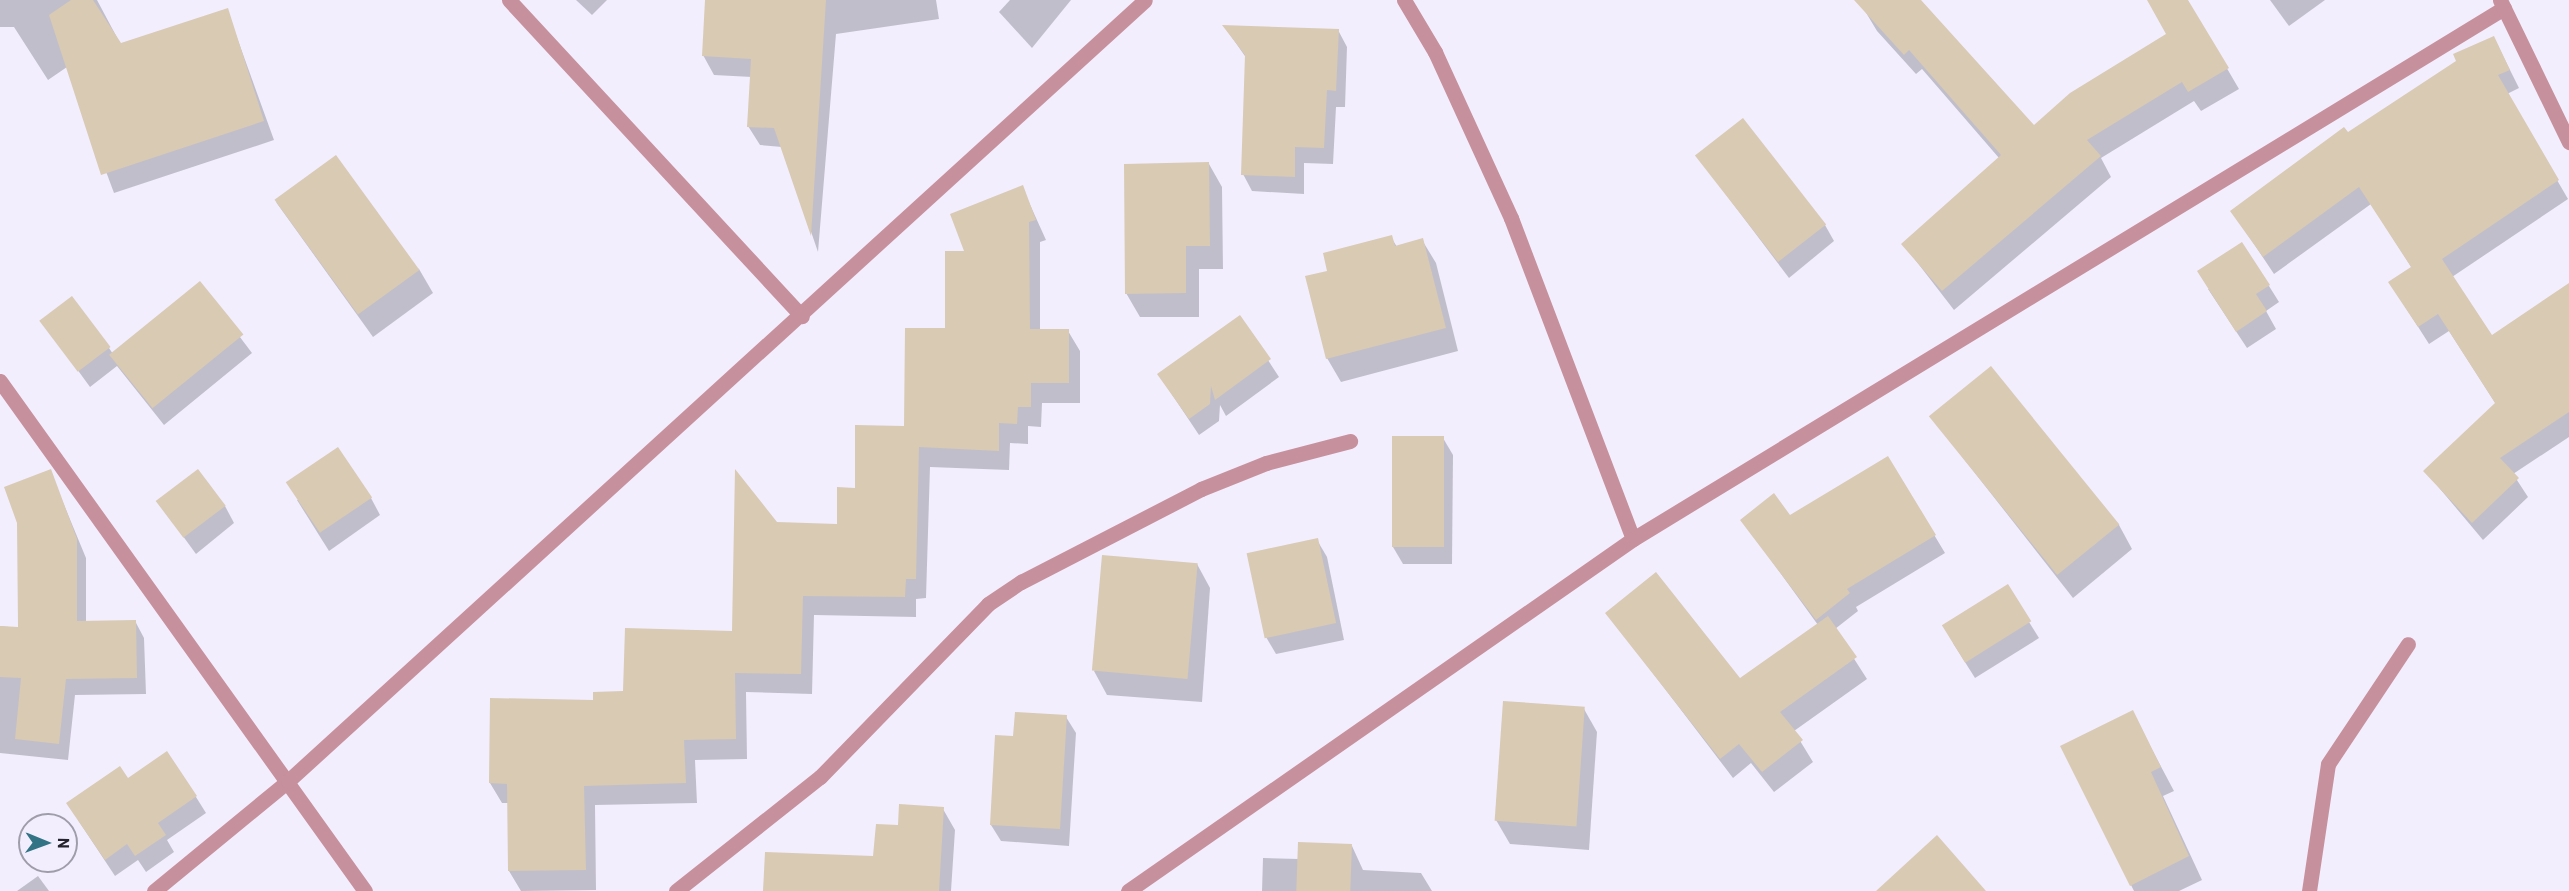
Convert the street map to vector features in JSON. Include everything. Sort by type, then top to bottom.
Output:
[{"type":"street","points":[[509,0],[802,316]]},
{"type":"street","points":[[154,891],[288,782],[802,316],[1145,0]]},
{"type":"street","points":[[1404,0],[1435,52],[1511,218],[1633,539]]},
{"type":"street","points":[[1128,891],[1633,539],[2502,4],[2569,142]]},
{"type":"street","points":[[0,381],[364,891]]},
{"type":"street","points":[[676,891],[820,777],[988,604],[1021,582],[1201,489],[1266,463],[1350,441]]},
{"type":"street","points":[[2310,891],[2328,764],[2408,644]]},
{"type":"building","points":[[71,0],[93,0],[121,43],[228,8],[264,121],[101,175],[49,15]]},
{"type":"building","points":[[705,0],[826,0],[811,236],[774,128],[747,127],[751,59],[702,56]]},
{"type":"building","points":[[1854,0],[1921,0],[2034,125],[2070,93],[2166,34],[2147,0],[2188,0],[2229,68],[2188,92],[2182,82],[2087,140],[2101,156],[1942,291],[1901,244],[2001,155],[1909,50],[1904,55]]},
{"type":"building","points":[[1222,25],[1339,29],[1336,91],[1327,90],[1324,148],[1295,147],[1295,177],[1241,175],[1245,55]]},
{"type":"building","points":[[2494,36],[2510,70],[2498,75],[2559,180],[2442,259],[2492,335],[2569,283],[2569,412],[2500,458],[2519,478],[2472,523],[2423,471],[2495,403],[2438,314],[2418,327],[2388,282],[2411,267],[2359,187],[2263,257],[2230,211],[2344,127],[2348,132],[2456,61],[2453,54]]},
{"type":"building","points":[[1743,118],[1826,224],[1778,262],[1695,156]]},
{"type":"building","points":[[336,155],[419,270],[358,315],[275,200]]},
{"type":"building","points":[[1209,162],[1210,246],[1186,246],[1186,293],[1125,294],[1124,164]]},
{"type":"building","points":[[1023,185],[1036,220],[1029,222],[1030,329],[1069,329],[1069,383],[1031,383],[1031,407],[1018,407],[1017,424],[999,423],[999,451],[919,447],[916,579],[906,579],[905,597],[803,596],[801,674],[735,673],[736,739],[684,740],[686,783],[584,786],[586,870],[508,871],[507,784],[489,783],[490,698],[593,700],[593,692],[623,691],[625,628],[732,631],[735,469],[777,522],[837,524],[837,487],[855,488],[855,425],[904,426],[905,328],[945,328],[945,251],[964,251],[950,214]]},
{"type":"building","points":[[1392,235],[1395,246],[1423,238],[1446,328],[1326,359],[1305,276],[1327,271],[1323,253]]},
{"type":"building","points":[[2242,242],[2270,285],[2256,294],[2267,311],[2236,332],[2197,271]]},
{"type":"building","points":[[200,281],[243,335],[152,408],[109,355]]},
{"type":"building","points":[[72,296],[111,347],[78,372],[39,321]]},
{"type":"building","points":[[1240,315],[1271,359],[1215,400],[1211,386],[1210,404],[1189,419],[1157,374]]},
{"type":"building","points":[[1991,366],[2119,525],[2057,575],[1929,416]]},
{"type":"building","points":[[1392,436],[1444,436],[1444,547],[1392,547]]},
{"type":"building","points":[[338,447],[372,498],[320,533],[286,482]]},
{"type":"building","points":[[1888,456],[1936,535],[1847,589],[1850,593],[1816,620],[1740,520],[1774,493],[1790,515]]},
{"type":"building","points":[[51,469],[77,539],[77,621],[136,620],[137,678],[66,679],[59,744],[15,739],[21,678],[0,677],[0,626],[18,627],[17,523],[4,487]]},
{"type":"building","points":[[198,469],[226,506],[183,538],[156,501]]},
{"type":"building","points":[[1318,538],[1336,623],[1265,638],[1247,553]]},
{"type":"building","points":[[1102,555],[1198,563],[1188,679],[1092,671]]},
{"type":"building","points":[[1656,572],[1740,678],[1828,616],[1857,657],[1780,712],[1803,740],[1762,772],[1739,744],[1720,759],[1605,613]]},
{"type":"building","points":[[2008,584],[2031,621],[1965,663],[1942,625]]},
{"type":"building","points":[[1503,701],[1585,707],[1576,826],[1495,821]]},
{"type":"building","points":[[2133,710],[2161,767],[2151,772],[2189,856],[2130,886],[2060,746]]},
{"type":"building","points":[[1015,712],[1067,715],[1060,829],[990,825],[995,735],[1013,736]]},
{"type":"building","points":[[167,751],[197,796],[158,823],[166,835],[135,856],[127,844],[105,860],[78,821],[78,813],[73,813],[66,803],[120,766],[128,778]]},
{"type":"building","points":[[899,804],[944,807],[939,891],[763,891],[765,852],[873,856],[876,824],[898,825]]},
{"type":"building","points":[[1937,835],[1986,891],[1876,891]]},
{"type":"building","points":[[1298,842],[1352,844],[1350,891],[1296,891]]}]
